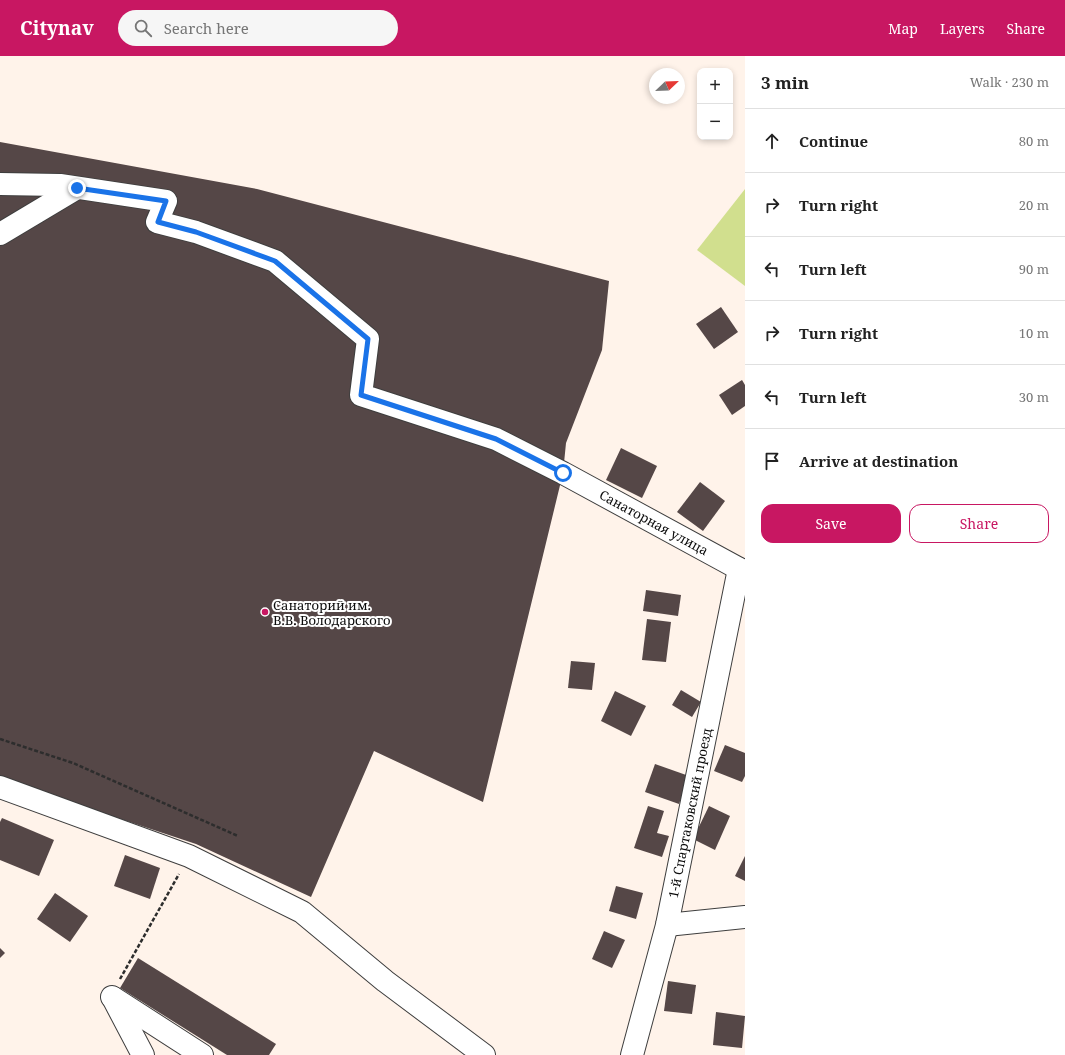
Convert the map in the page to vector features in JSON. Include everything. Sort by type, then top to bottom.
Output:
[{"type":"street","points":[[0,184],[60,185],[77,188]]},
{"type":"street","points":[[0,234],[77,188]]},
{"type":"street","name":"Санаторная улица","points":[[77,188],[166,201],[158,222],[196,232],[275,261],[368,339],[361,395],[496,439],[563,473],[742,570]]},
{"type":"street","name":"1-й Спартаковский проезд","points":[[632,1055],[667,925],[742,570]]},
{"type":"street","points":[[0,787],[189,856],[302,912],[385,981],[484,1055]]},
{"type":"street","points":[[667,925],[745,917]]},
{"type":"street","points":[[112,996],[143,1055]]},
{"type":"street","points":[[112,996],[202,1055]]},
{"type":"path","points":[[0,739],[72,763],[238,836]]},
{"type":"path","points":[[112,996],[189,856]]},
{"type":"green space","points":[[745,189],[745,286],[697,250]]},
{"type":"building","name":"Санаторий им. В.В. Володарского","points":[[0,142],[257,189],[609,281],[602,350],[566,443],[563,473],[483,802],[374,751],[311,897],[196,844],[0,779]]},
{"type":"building","points":[[721,307],[738,332],[714,349],[696,324]]},
{"type":"building","points":[[742,380],[745,385],[745,406],[732,415],[719,395]]},
{"type":"building","points":[[621,448],[657,466],[642,498],[606,480]]},
{"type":"building","points":[[700,482],[725,501],[703,531],[677,512]]},
{"type":"building","points":[[646,590],[681,595],[678,616],[643,611]]},
{"type":"building","points":[[647,619],[671,622],[666,662],[642,660]]},
{"type":"building","points":[[571,661],[595,663],[592,690],[568,688]]},
{"type":"building","points":[[681,690],[701,702],[692,717],[672,705]]},
{"type":"building","points":[[615,691],[646,706],[631,736],[601,721]]},
{"type":"building","points":[[725,745],[745,753],[745,776],[742,782],[714,771]]},
{"type":"building","points":[[655,764],[689,776],[679,804],[645,792]]},
{"type":"building","points":[[648,806],[664,811],[657,833],[669,836],[662,857],[634,848]]},
{"type":"building","points":[[709,806],[730,816],[715,850],[693,839]]},
{"type":"building","points":[[2,818],[54,840],[39,876],[0,860],[0,822]]},
{"type":"building","points":[[125,855],[160,868],[150,899],[114,886]]},
{"type":"building","points":[[745,856],[745,881],[735,876]]},
{"type":"building","points":[[616,886],[643,893],[636,919],[609,911]]},
{"type":"building","points":[[55,893],[88,916],[70,942],[37,919]]},
{"type":"building","points":[[604,931],[625,940],[612,968],[592,959]]},
{"type":"building","points":[[0,948],[5,953],[0,958]]},
{"type":"building","points":[[138,958],[276,1044],[269,1055],[227,1055],[120,988]]},
{"type":"building","points":[[668,981],[696,985],[692,1014],[664,1011]]},
{"type":"building","points":[[716,1012],[745,1016],[742,1048],[713,1045]]},
{"type":"place","name":"Санаторий им. В.В. Володарского","points":[[265,612]]},
{"type":"route","points":[[77,188],[166,201],[158,222],[196,232],[275,261],[368,339],[361,395],[496,439],[563,473]]}]
